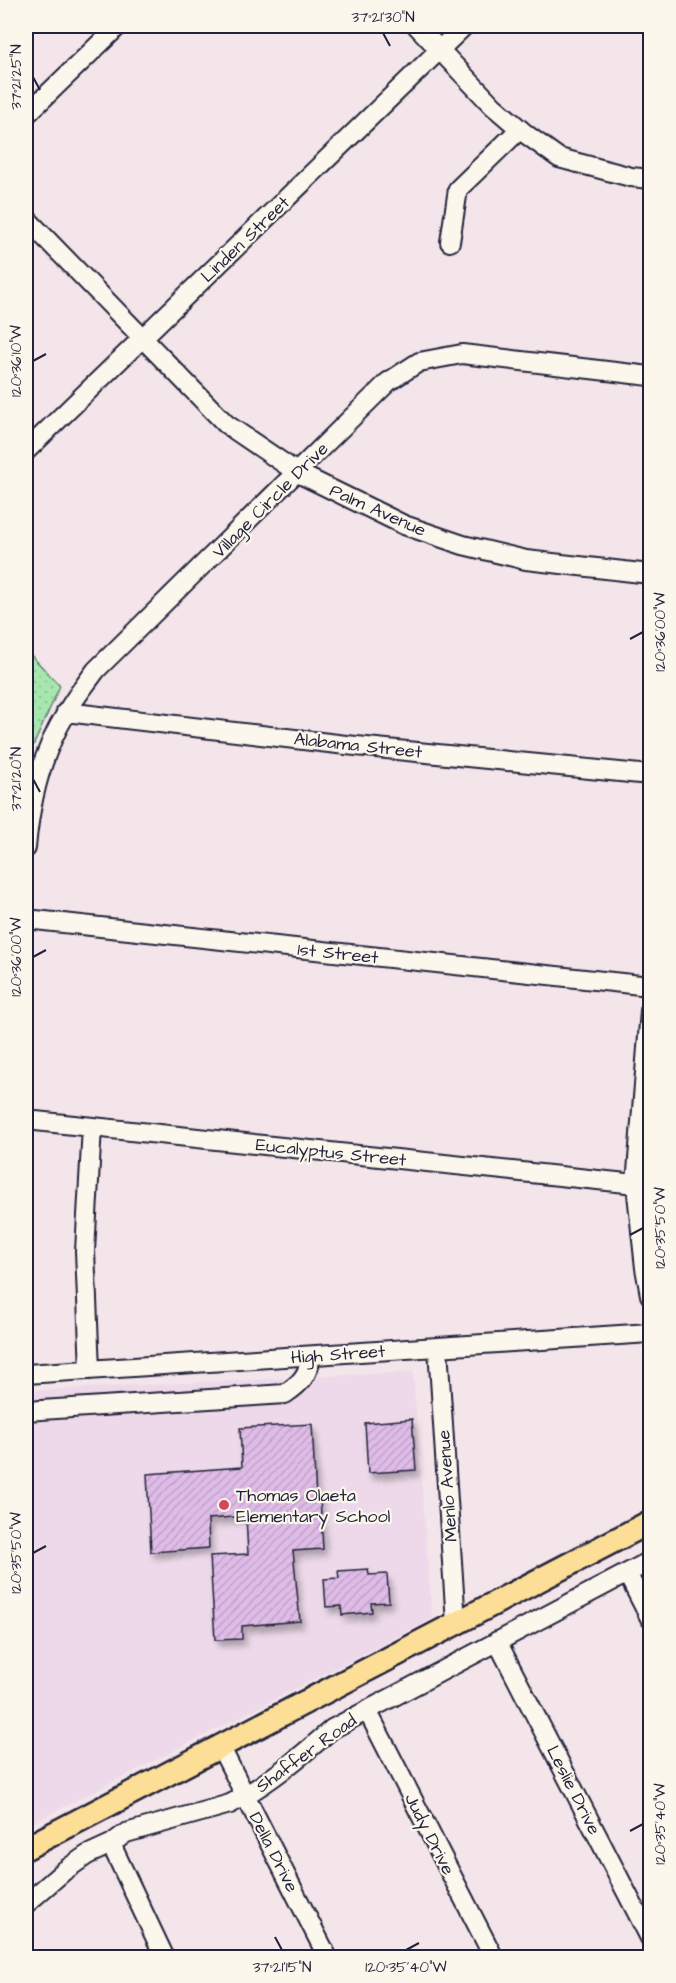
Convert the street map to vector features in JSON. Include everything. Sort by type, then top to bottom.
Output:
[{"type":"main road","name":"Shaffer Road","points":[[26,1848],[651,1522]]},
{"type":"street","points":[[26,114],[118,26]]},
{"type":"street","points":[[417,26],[493,106],[559,158],[631,177],[651,179]]},
{"type":"street","name":"Linden Street","points":[[26,451],[464,26]]},
{"type":"street","points":[[450,242],[458,189],[520,129]]},
{"type":"street","name":"Palm Avenue","points":[[26,218],[226,424],[298,473],[404,525],[463,545],[526,560],[651,574]]},
{"type":"street","name":"Village Circle Drive","points":[[26,848],[36,786],[48,751],[66,712],[96,670],[388,382],[419,362],[462,354],[651,376]]},
{"type":"street","name":"Alabama Street","points":[[66,712],[346,745],[651,775]]},
{"type":"street","name":"1st Street","points":[[26,919],[651,986]]},
{"type":"street","points":[[651,1011],[636,1184],[645,1268],[651,1295]]},
{"type":"street","name":"Eucalyptus Street","points":[[26,1120],[636,1184]]},
{"type":"street","points":[[90,1370],[85,1251],[92,1127]]},
{"type":"street","name":"High Street","points":[[26,1374],[651,1333]]},
{"type":"street","name":"Menlo Avenue","points":[[438,1348],[456,1623]]},
{"type":"street","points":[[26,1411],[285,1394],[302,1382],[309,1368],[311,1356]]},
{"type":"street","name":"Shaffer Road","points":[[26,1904],[64,1871],[126,1833],[230,1804],[288,1768],[332,1729],[651,1561]]},
{"type":"street","points":[[627,1573],[651,1618]]},
{"type":"street","name":"Leslie Drive","points":[[497,1641],[651,1938]]},
{"type":"street","name":"Judy Drive","points":[[367,1710],[494,1958]]},
{"type":"street","name":"Della Drive","points":[[220,1746],[328,1958]]},
{"type":"street","points":[[111,1844],[165,1958]]},
{"type":"shaded area","name":"Thomas Olaeta Elementary School","points":[[413,1372],[432,1619],[26,1826],[26,1391]]},
{"type":"green space","points":[[26,650],[60,686],[30,753],[26,769]]},
{"type":"building","points":[[412,1419],[416,1470],[368,1473],[365,1423]]},
{"type":"building","points":[[312,1424],[316,1498],[320,1498],[323,1549],[293,1551],[300,1621],[242,1626],[242,1639],[215,1640],[210,1556],[248,1554],[246,1516],[208,1519],[209,1548],[151,1552],[147,1474],[242,1467],[240,1428]]},
{"type":"building","points":[[368,1569],[369,1575],[387,1574],[389,1602],[371,1603],[372,1612],[342,1615],[341,1606],[326,1607],[324,1579],[339,1578],[338,1571]]},
{"type":"place","name":"Thomas Olaeta Elementary School","points":[[224,1505]]}]
